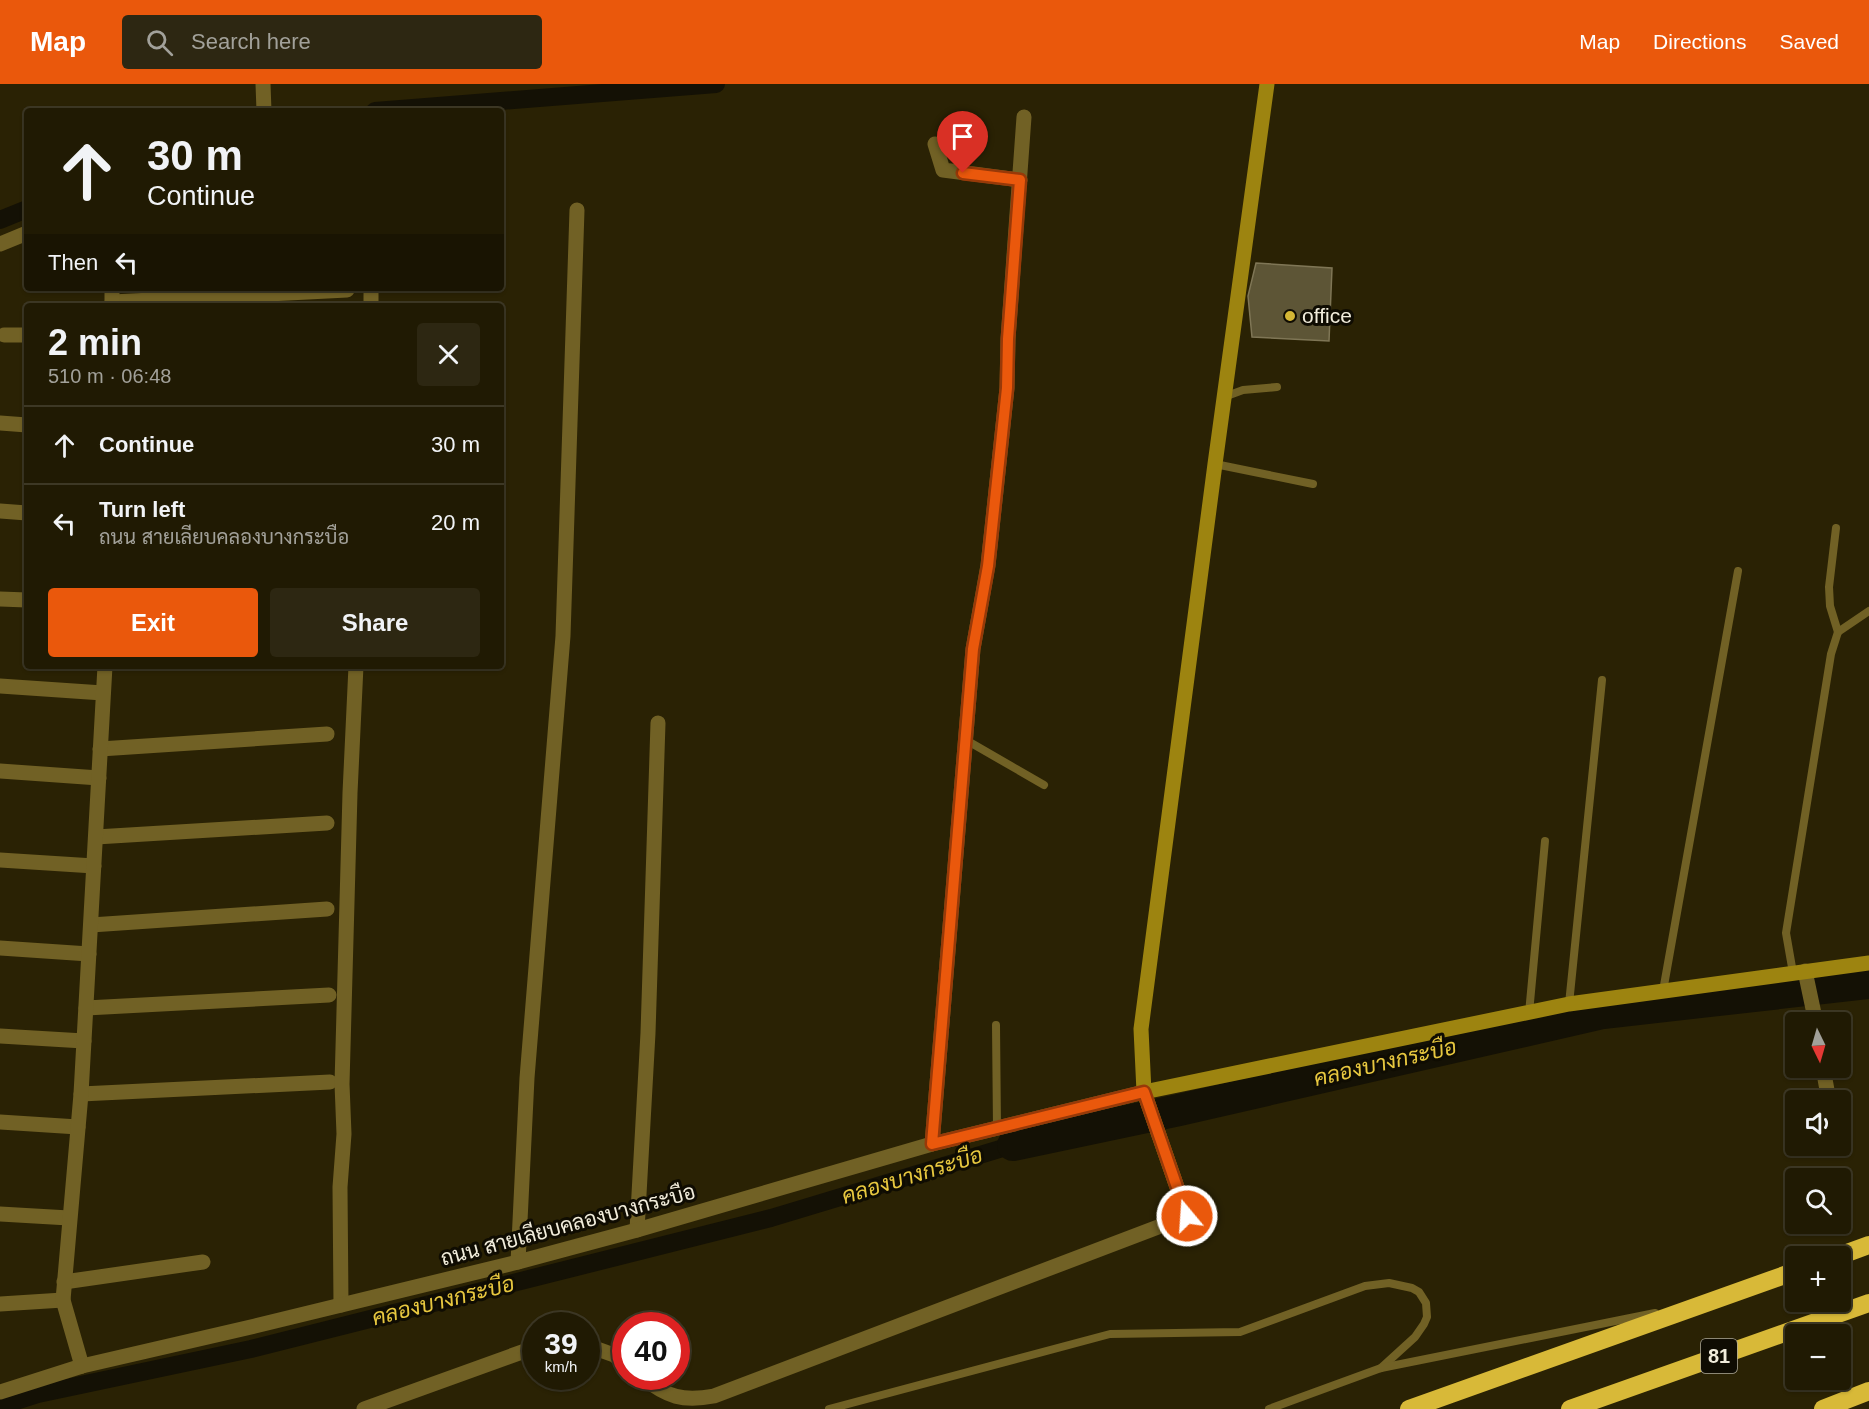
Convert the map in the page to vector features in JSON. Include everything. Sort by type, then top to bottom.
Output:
[{"type":"highway","points":[[1851,1252],[1869,1245]]},
{"type":"highway","points":[[1409,1409],[1785,1275]]},
{"type":"highway","name":"81","points":[[1570,1409],[1869,1303]]},
{"type":"highway","points":[[1823,1409],[1869,1391]]},
{"type":"street","points":[[263,84],[264,108]]},
{"type":"street","points":[[659,1390],[683,1398],[698,1399],[714,1396],[1187,1216],[1144,1092],[1141,1029],[1267,88]]},
{"type":"street","points":[[932,1144],[973,649],[988,566],[1005,412],[1024,117]]},
{"type":"street","points":[[934,144],[944,170],[1020,180]]},
{"type":"street","points":[[518,1262],[527,1078],[563,636],[577,210]]},
{"type":"street","points":[[0,244],[24,234]]},
{"type":"street","points":[[112,299],[321,291]]},
{"type":"street","points":[[4,335],[24,335]]},
{"type":"street","points":[[0,423],[24,425]]},
{"type":"street","points":[[0,511],[24,513]]},
{"type":"street","points":[[0,599],[24,600]]},
{"type":"street","points":[[82,1366],[63,1300],[81,1094],[105,669]]},
{"type":"street","points":[[341,1305],[340,1187],[344,1134],[342,1084],[356,669]]},
{"type":"street","points":[[0,686],[103,693]]},
{"type":"street","points":[[637,1230],[648,1033],[658,723]]},
{"type":"street","points":[[100,749],[327,734]]},
{"type":"street","points":[[0,771],[99,778]]},
{"type":"street","points":[[96,837],[327,823]]},
{"type":"street","points":[[0,860],[94,867]]},
{"type":"street","points":[[91,925],[327,909]]},
{"type":"street","points":[[0,948],[89,954]]},
{"type":"street","points":[[1144,1092],[1569,1004],[1802,974],[1869,963]]},
{"type":"street","points":[[1802,974],[1813,1012]]},
{"type":"street","points":[[86,1008],[329,995]]},
{"type":"street","points":[[0,1036],[84,1041]]},
{"type":"street","points":[[81,1094],[330,1082]]},
{"type":"street","name":"ถนน สายเลียบคลองบางกระบือ","points":[[0,1392],[82,1366],[518,1262],[637,1230],[932,1144],[1144,1092]]},
{"type":"street","points":[[0,1122],[78,1127]]},
{"type":"street","points":[[0,1214],[69,1218]]},
{"type":"street","points":[[64,1282],[203,1262]]},
{"type":"street","points":[[0,1304],[63,1300]]},
{"type":"street","points":[[364,1409],[522,1352]]},
{"type":"lane","points":[[1224,397],[1243,390],[1277,387]]},
{"type":"lane","points":[[1215,464],[1313,484]]},
{"type":"lane","points":[[1802,974],[1786,933],[1831,654],[1838,632],[1830,606],[1829,587],[1836,528]]},
{"type":"lane","points":[[1663,991],[1738,571]]},
{"type":"lane","points":[[1838,632],[1869,611]]},
{"type":"lane","points":[[1569,1004],[1602,680]]},
{"type":"lane","points":[[966,740],[1044,785]]},
{"type":"lane","points":[[1529,1013],[1545,841]]},
{"type":"lane","points":[[996,1025],[998,1128]]},
{"type":"lane","points":[[829,1409],[1110,1334],[1240,1332],[1365,1286],[1389,1283],[1406,1286],[1419,1292],[1423,1297],[1427,1317],[1415,1337],[1381,1368]]},
{"type":"lane","points":[[1269,1409],[1381,1368],[1708,1303]]},
{"type":"building","name":"office","points":[[1256,263],[1332,268],[1329,341],[1252,337],[1248,296]]},
{"type":"waterway","points":[[413,108],[716,84]]},
{"type":"waterway","points":[[0,220],[24,210]]},
{"type":"waterway","name":"คลองบางกระบือ","points":[[1013,1145],[1179,1110],[1603,1013],[1869,983]]},
{"type":"waterway","name":"คลองบางกระบือ","points":[[0,1406],[38,1394],[251,1349],[771,1218],[1013,1145]]},
{"type":"place","name":"office","points":[[1290,316]]},
{"type":"route","points":[[963,173],[1020,180],[1008,339],[1007,388],[988,566],[973,649],[932,1144],[1144,1092],[1187,1216]]}]
